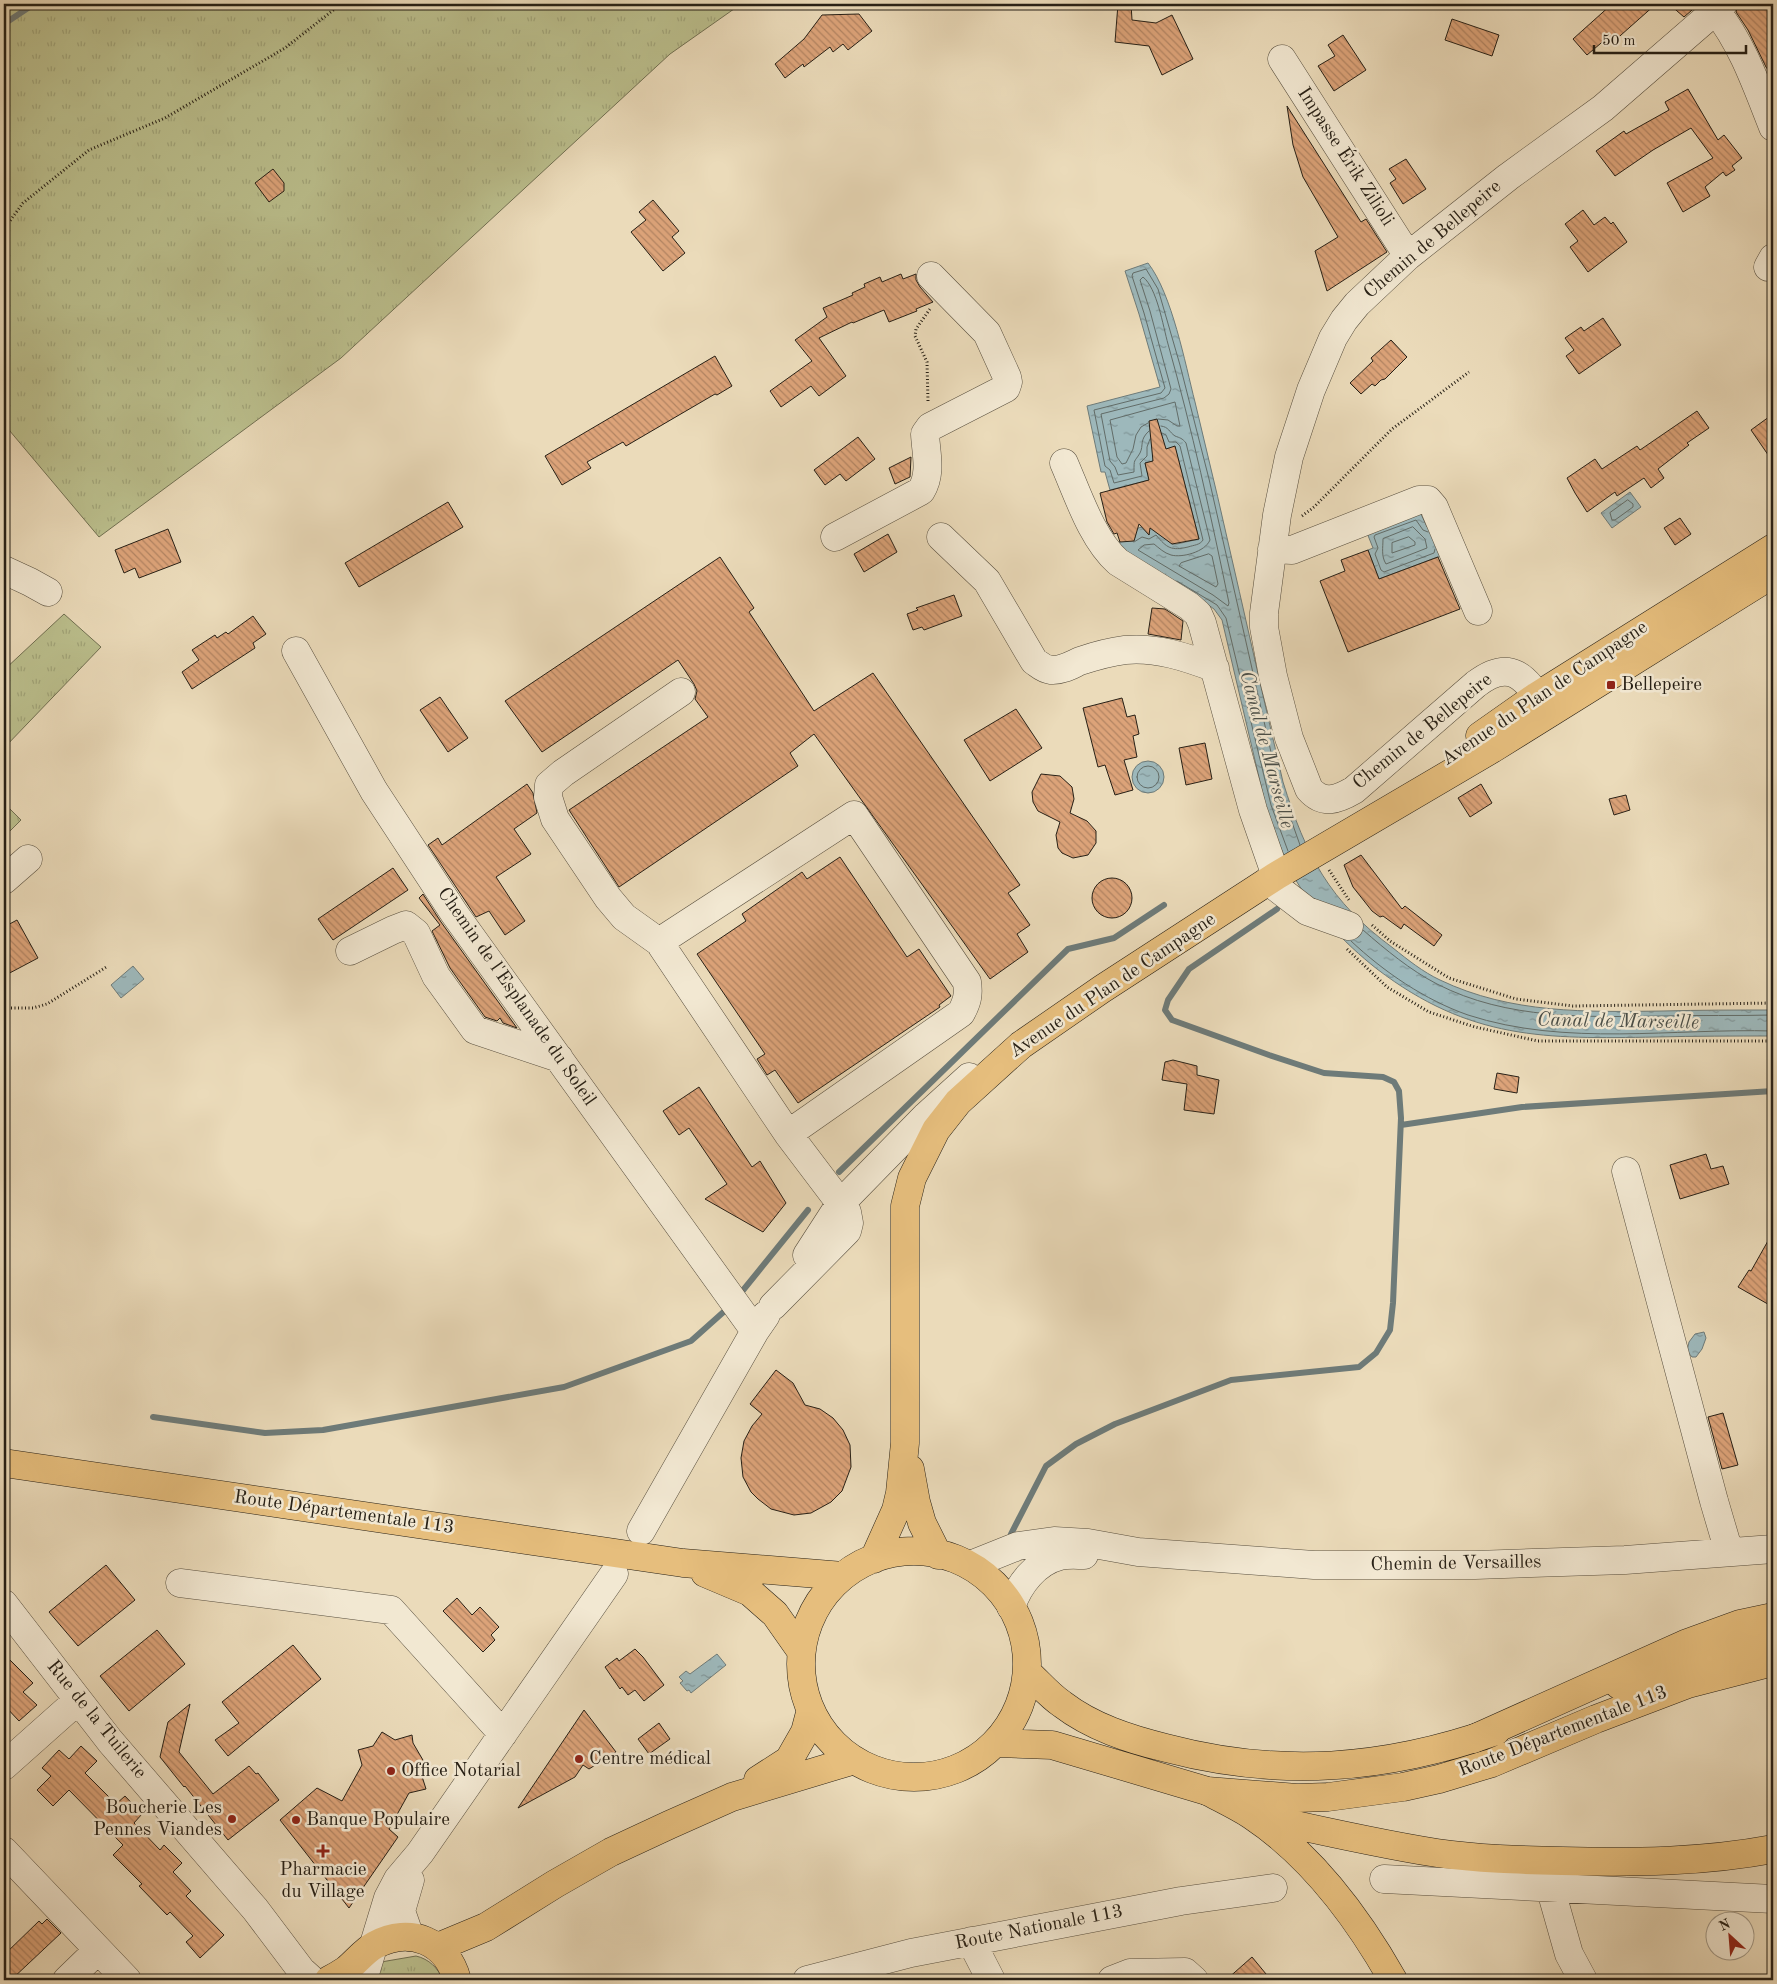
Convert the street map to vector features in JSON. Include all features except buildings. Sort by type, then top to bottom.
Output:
[{"type":"main road","name":"Avenue du Plan de Campagne","points":[[874,1559],[896,1510],[900,1492],[905,1443],[905,1206],[912,1178],[936,1130],[958,1102],[1021,1045],[1102,989],[1277,875],[1492,749],[1543,704],[1773,548]]},
{"type":"main road","name":"Avenue du Plan de Campagne","points":[[1543,704],[1773,574]]},
{"type":"main road","name":"Avenue du Plan de Campagne","points":[[905,1443],[916,1502],[922,1523],[938,1555]]},
{"type":"main road","name":"Route Départementale 113","points":[[4,1463],[683,1563],[843,1576]]},
{"type":"main road","points":[[907,1553],[938,1555],[972,1564],[994,1583],[1011,1607],[1024,1635],[1028,1673],[1024,1692],[1014,1720],[997,1743],[964,1762],[936,1772],[909,1774],[882,1771],[850,1761],[829,1742],[810,1713],[800,1667],[801,1651],[808,1623],[823,1597],[856,1565],[874,1559],[907,1553]]},
{"type":"main road","name":"Route Départementale 113","points":[[683,1563],[750,1592],[775,1614],[801,1651]]},
{"type":"main road","points":[[1474,1739],[1685,1644],[1740,1624],[1773,1617]]},
{"type":"main road","name":"Route Départementale 113","points":[[1028,1673],[1061,1704],[1095,1724],[1134,1740],[1196,1756],[1251,1765],[1309,1767],[1366,1764],[1422,1754],[1474,1739],[1704,1656],[1773,1640]]},
{"type":"main road","name":"Route Départementale 113","points":[[997,1743],[1052,1745],[1207,1791],[1297,1798],[1328,1797],[1364,1793],[1439,1779],[1492,1763],[1596,1719],[1688,1684],[1773,1662]]},
{"type":"main road","points":[[732,1797],[789,1760],[805,1732],[810,1713]]},
{"type":"main road","points":[[329,1980],[345,1970],[374,1946],[397,1936],[426,1941],[449,1965],[486,1927],[611,1852],[732,1797],[850,1761]]},
{"type":"main road","points":[[1207,1791],[1251,1815],[1292,1847],[1322,1878],[1357,1924],[1393,1980]]},
{"type":"main road","points":[[1251,1815],[1329,1833],[1438,1853],[1510,1860],[1608,1862],[1668,1860],[1752,1853],[1773,1849]]},
{"type":"street","points":[[1720,7],[1738,44],[1773,127]]},
{"type":"street","name":"Chemin de Bellepeire","points":[[1543,704],[1521,677],[1513,672],[1495,672],[1485,677],[1354,790],[1333,800],[1320,799],[1309,789],[1288,738],[1273,676],[1264,626],[1273,541],[1289,456],[1311,390],[1333,338],[1357,304],[1408,256],[1508,177],[1603,108],[1720,7]]},
{"type":"street","name":"Impasse Érik Zilioli","points":[[1282,59],[1408,256]]},
{"type":"street","points":[[835,537],[921,491],[926,482],[928,468],[925,434],[930,428],[1006,388],[1008,382],[987,334],[938,283]]},
{"type":"street","points":[[1064,463],[1100,542],[1109,554],[1118,562],[1189,606],[1198,614],[1215,668],[1253,810],[1277,875],[1307,911],[1354,925]]},
{"type":"street","points":[[1273,541],[1292,550],[1419,500],[1428,500],[1434,507],[1478,612]]},
{"type":"street","points":[[941,537],[987,581],[1034,661],[1042,668],[1053,670],[1063,668],[1104,653],[1127,650],[1158,651],[1182,656],[1215,668]]},
{"type":"street","points":[[4,570],[48,592]]},
{"type":"street","name":"Chemin de l'Esplanade du Soleil","points":[[296,651],[374,792],[454,913],[755,1331]]},
{"type":"street","points":[[641,1531],[755,1331],[772,1306],[847,1231],[849,1217],[788,1134],[659,942],[624,917],[608,898],[555,819],[548,797],[549,785],[563,773],[681,692]]},
{"type":"street","points":[[659,942],[854,815],[966,982],[967,1002],[961,1013],[788,1134]]},
{"type":"street","points":[[4,880],[28,859]]},
{"type":"street","points":[[350,951],[406,925],[416,933],[436,976],[475,1030],[528,1050],[559,1058]]},
{"type":"street","points":[[840,1204],[958,1085],[984,1066],[1021,1045]]},
{"type":"street","points":[[1626,1171],[1729,1552]]},
{"type":"street","name":"Chemin de Versailles","points":[[972,1564],[1018,1546],[1054,1541],[1088,1543],[1138,1552],[1314,1565],[1475,1565],[1625,1560],[1773,1549]]},
{"type":"street","name":"Chemin de Versailles","points":[[1011,1607],[1016,1592],[1041,1564],[1061,1556],[1138,1552]]},
{"type":"street","points":[[363,1980],[388,1898],[398,1878],[420,1852],[614,1574]]},
{"type":"street","points":[[180,1582],[391,1610],[503,1734]]},
{"type":"street","name":"Rue de la Tuilerie","points":[[4,1604],[78,1701],[255,1909],[301,1970],[312,1980]]},
{"type":"street","points":[[4,1766],[78,1701]]},
{"type":"street","points":[[4,1851],[126,1980]]},
{"type":"street","points":[[410,1937],[401,1911],[404,1896],[420,1852]]},
{"type":"street","points":[[1608,1862],[1709,1896]]},
{"type":"street","points":[[1384,1879],[1773,1899]]},
{"type":"street","points":[[1550,1887],[1569,1954],[1583,1980]]},
{"type":"street","name":"Route Nationale 113","points":[[807,1980],[859,1975],[911,1953],[971,1941],[1181,1901],[1273,1888]]},
{"type":"street","points":[[971,1941],[991,1980]]},
{"type":"street","points":[[286,1949],[289,1968],[287,1980]]},
{"type":"street","points":[[67,1980],[98,1950]]},
{"type":"street","points":[[1112,1980],[1130,1973],[1185,1972],[1194,1980]]},
{"type":"path","points":[[4,229],[23,203],[89,150],[165,118],[285,48],[341,4]]},
{"type":"path","points":[[925,434],[928,402],[927,362],[915,336],[916,329],[938,283]]},
{"type":"path","points":[[1273,541],[1314,507],[1392,429],[1469,372]]},
{"type":"path","points":[[1320,849],[1354,925],[1387,987],[1430,1012],[1484,1029],[1538,1041],[1773,1041]]},
{"type":"path","points":[[1354,925],[1390,941],[1449,978],[1516,999],[1573,1006],[1773,1003]]},
{"type":"path","points":[[4,1008],[33,1008],[47,1004],[108,966]]},
{"type":"green space","points":[[4,4],[741,4],[670,54],[341,358],[99,537],[4,424]]},
{"type":"green space","points":[[64,614],[101,647],[4,748],[4,670]]},
{"type":"green space","points":[[4,803],[21,820],[4,837]]},
{"type":"green space","points":[[416,1956],[425,1959],[432,1965],[443,1980],[376,1980],[381,1962]]},
{"type":"water","name":"Canal de Marseille","points":[[1148,263],[1164,292],[1182,349],[1283,782],[1311,855],[1336,894],[1352,913],[1371,930],[1422,970],[1467,991],[1522,1005],[1578,1011],[1773,1010],[1773,1036],[1579,1037],[1543,1035],[1477,1022],[1444,1010],[1411,992],[1377,969],[1327,923],[1296,881],[1266,807],[1222,620],[1214,609],[1207,604],[1124,553],[1119,542],[1133,536],[1135,538],[1135,529],[1145,526],[1149,535],[1149,525],[1172,544],[1199,539],[1175,447],[1166,449],[1153,443],[1153,461],[1145,463],[1149,480],[1110,490],[1105,472],[1101,472],[1087,406],[1160,387],[1125,271]]},
{"type":"water","points":[[1630,492],[1641,507],[1612,528],[1601,513]]},
{"type":"water","points":[[1420,512],[1427,527],[1432,526],[1443,555],[1379,579],[1368,550],[1373,548],[1367,533]]},
{"type":"water","points":[[1148,761],[1154,762],[1159,766],[1163,771],[1163,783],[1159,788],[1154,792],[1148,793],[1142,792],[1137,788],[1133,783],[1132,777],[1133,771],[1137,766],[1142,762]]},
{"type":"water","points":[[133,966],[144,979],[121,998],[111,985]]},
{"type":"water","points":[[1704,1332],[1706,1338],[1702,1349],[1696,1357],[1692,1357],[1687,1351],[1689,1342],[1695,1334]]},
{"type":"water","points":[[717,1654],[726,1665],[691,1693],[689,1690],[687,1691],[680,1683],[683,1681],[679,1677],[686,1671],[690,1674]]},
{"type":"waterway","points":[[4,24],[34,4]]},
{"type":"waterway","points":[[839,1172],[1068,949],[1114,938],[1164,905]]},
{"type":"waterway","points":[[1011,1534],[1046,1466],[1076,1444],[1115,1424],[1231,1380],[1359,1367],[1376,1353],[1390,1330],[1393,1303],[1401,1118],[1399,1091],[1394,1082],[1383,1077],[1324,1073],[1172,1020],[1165,1010],[1168,1000],[1189,969],[1277,909]]},
{"type":"waterway","points":[[1401,1125],[1522,1107],[1773,1091]]},
{"type":"waterway","points":[[740,1294],[808,1210]]},
{"type":"waterway","points":[[153,1417],[265,1433],[323,1430],[564,1387],[691,1341],[728,1308]]},
{"type":"place","name":"Bellepeire","points":[[1611,685]]},
{"type":"place","name":"Centre médical","points":[[579,1759]]},
{"type":"place","name":"Office Notarial","points":[[391,1771]]},
{"type":"place","name":"Boucherie Les Pennes Viandes","points":[[232,1819]]},
{"type":"place","name":"Banque Populaire","points":[[296,1820]]},
{"type":"place","name":"Pharmacie du Village","points":[[323,1851]]}]
